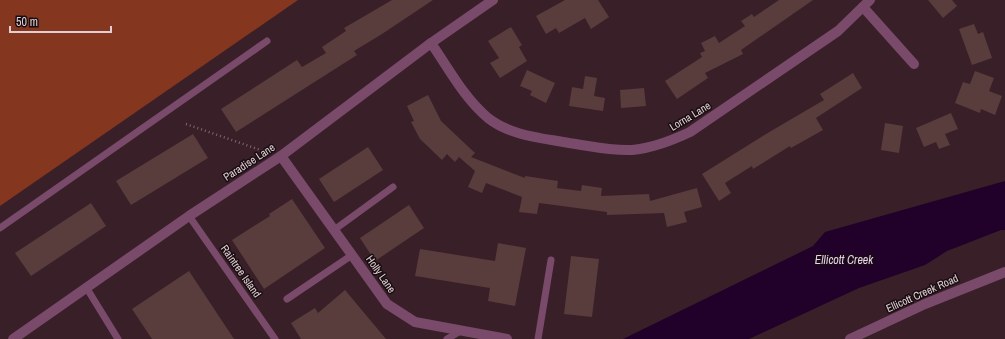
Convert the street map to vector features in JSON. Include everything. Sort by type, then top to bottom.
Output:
[{"type":"street","name":"Paradise Lane","points":[[13,339],[189,216],[281,156],[431,43],[493,0]]},
{"type":"street","name":"Lorna Lane","points":[[431,43],[473,103],[489,119],[506,129],[522,134],[608,150],[632,150],[669,142],[690,132],[838,32],[867,4]]},
{"type":"street","points":[[867,4],[914,64]]},
{"type":"street","name":"Holly Lane","points":[[281,156],[387,304],[416,322],[507,339]]},
{"type":"street","name":"Ellicott Creek Road","points":[[850,339],[861,336],[925,304],[1005,272]]},
{"type":"lane","points":[[0,228],[266,41]]},
{"type":"lane","points":[[334,230],[393,188]]},
{"type":"lane","name":"Raintree Island","points":[[189,216],[275,339]]},
{"type":"lane","points":[[288,299],[352,255]]},
{"type":"lane","points":[[538,339],[551,260]]},
{"type":"lane","points":[[86,287],[118,339]]},
{"type":"lane","points":[[447,339],[462,330]]},
{"type":"path","points":[[186,124],[260,151],[281,156]]},
{"type":"shaded area","points":[[0,0],[298,0],[0,206]]},
{"type":"water","name":"Ellicott Creek","points":[[1005,181],[1005,230],[1001,230],[947,251],[925,265],[859,288],[749,339],[623,339],[813,246],[825,232]]},
{"type":"building","points":[[392,0],[433,0],[354,51],[357,55],[236,132],[221,109],[297,60],[302,67],[326,53],[322,47],[346,31],[344,28]]},
{"type":"building","points":[[565,0],[598,0],[609,17],[591,29],[585,18],[559,33],[556,28],[546,34],[536,16]]},
{"type":"building","points":[[779,0],[813,0],[741,50],[743,54],[705,73],[708,78],[677,99],[665,81],[702,57],[700,53],[705,51],[701,43],[715,36],[719,43],[745,26],[741,21],[752,14],[754,17]]},
{"type":"building","points":[[928,0],[952,0],[957,6],[943,18]]},
{"type":"building","points":[[974,24],[978,34],[983,32],[992,58],[972,65],[959,29]]},
{"type":"building","points":[[511,27],[522,45],[519,47],[527,61],[500,78],[490,63],[499,58],[488,41]]},
{"type":"building","points":[[527,70],[555,83],[546,103],[530,95],[532,91],[520,86]]},
{"type":"building","points":[[975,71],[994,78],[989,91],[1002,96],[995,115],[981,109],[980,113],[955,103],[963,82],[970,84]]},
{"type":"building","points":[[853,73],[862,88],[816,118],[823,130],[791,148],[790,146],[753,169],[752,166],[725,183],[731,193],[719,201],[702,174],[824,100],[820,94]]},
{"type":"building","points":[[585,76],[597,78],[594,96],[605,98],[603,111],[569,106],[572,87],[583,89]]},
{"type":"building","points":[[644,88],[646,106],[621,108],[620,90]]},
{"type":"building","points":[[428,95],[441,121],[475,153],[471,157],[525,178],[525,176],[558,181],[557,188],[581,191],[582,185],[602,188],[601,196],[649,194],[650,201],[697,188],[702,207],[684,212],[687,222],[667,227],[664,213],[607,215],[607,212],[539,203],[537,214],[519,212],[522,197],[486,183],[482,193],[468,187],[475,171],[459,157],[455,162],[447,154],[442,160],[420,139],[411,122],[414,121],[407,106]]},
{"type":"building","points":[[951,113],[958,129],[945,134],[950,145],[939,149],[936,142],[924,147],[916,128]]},
{"type":"building","points":[[885,123],[903,126],[899,153],[881,150]]},
{"type":"building","points":[[193,134],[208,158],[131,205],[116,181]]},
{"type":"building","points":[[368,147],[383,170],[334,202],[319,179]]},
{"type":"building","points":[[292,199],[325,248],[264,289],[232,240],[270,216],[269,214]]},
{"type":"building","points":[[91,203],[106,226],[31,276],[15,253]]},
{"type":"building","points":[[409,205],[424,228],[375,261],[360,238]]},
{"type":"building","points":[[498,243],[526,248],[515,306],[488,301],[490,288],[415,276],[420,249],[495,261]]},
{"type":"building","points":[[571,256],[599,259],[592,317],[564,314]]},
{"type":"building","points":[[189,271],[234,339],[152,339],[132,309]]},
{"type":"building","points":[[345,290],[386,339],[301,339],[291,323],[315,308],[318,313]]}]
